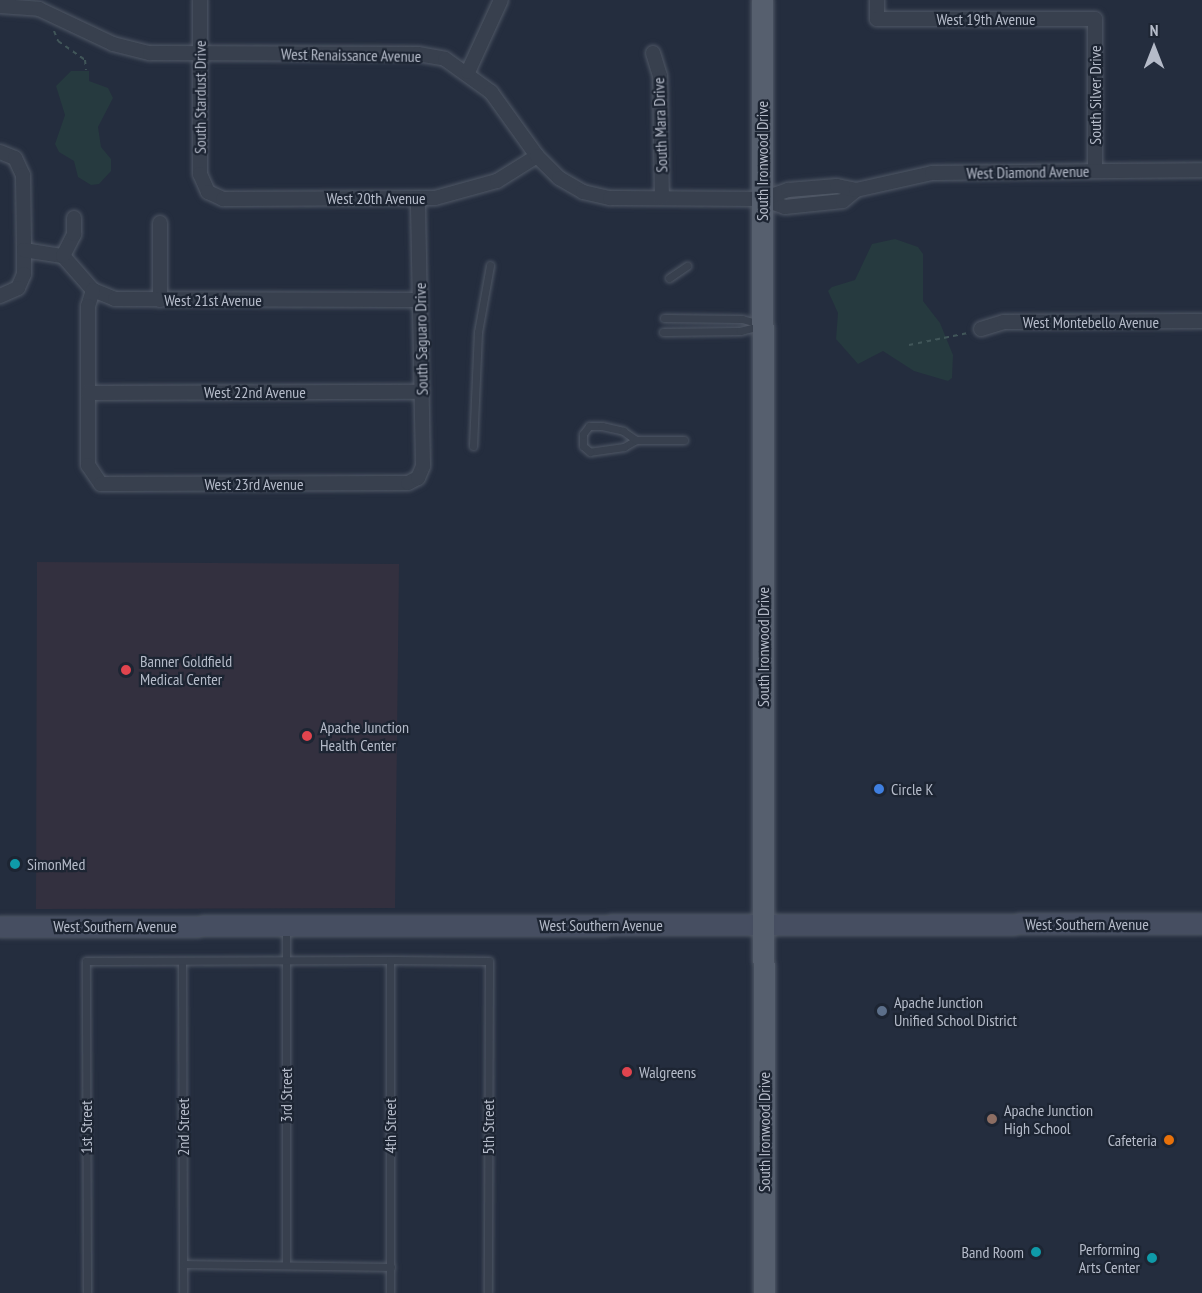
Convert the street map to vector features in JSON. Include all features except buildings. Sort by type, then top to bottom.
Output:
[{"type":"main road","name":"South Ironwood Drive","points":[[762,0],[764,1293]]},
{"type":"main road","name":"West Southern Avenue","points":[[0,927],[1202,924]]},
{"type":"street","name":"South Stardust Drive","points":[[200,0],[200,174],[208,192]]},
{"type":"street","points":[[468,72],[501,0]]},
{"type":"street","name":"West 19th Avenue","points":[[877,0],[877,19],[1095,19]]},
{"type":"street","name":"West Renaissance Avenue","points":[[0,6],[39,5],[113,44],[150,54],[418,54],[445,59],[468,72],[491,92],[537,156],[559,178],[583,192],[610,198],[762,199]]},
{"type":"street","name":"South Silver Drive","points":[[1095,19],[1095,171]]},
{"type":"street","name":"South Mara Drive","points":[[652,53],[660,76],[662,198]]},
{"type":"street","points":[[0,152],[15,158],[23,175],[24,250],[24,274],[18,288],[0,296]]},
{"type":"street","name":"West 20th Avenue","points":[[208,192],[223,199],[435,198],[496,181],[537,156]]},
{"type":"street","name":"West Diamond Avenue","points":[[762,199],[788,190],[837,186],[856,190],[932,173],[1202,170]]},
{"type":"street","name":"South Saguaro Drive","points":[[418,198],[423,466],[418,478]]},
{"type":"street","points":[[63,256],[74,234],[74,218]]},
{"type":"street","points":[[160,223],[160,300]]},
{"type":"street","points":[[24,250],[63,256],[93,290],[88,306],[88,393]]},
{"type":"street","name":"West 21st Avenue","points":[[93,290],[115,299],[420,300]]},
{"type":"street","name":"West Montebello Avenue","points":[[981,329],[1004,322],[1202,321]]},
{"type":"street","name":"West 22nd Avenue","points":[[88,393],[422,392]]},
{"type":"street","name":"West 23rd Avenue","points":[[88,393],[88,465],[92,476],[101,484],[408,483],[418,478]]},
{"type":"lane","points":[[473,446],[478,332],[490,265]]},
{"type":"lane","points":[[669,278],[687,266]]},
{"type":"lane","points":[[664,318],[742,319],[762,325]]},
{"type":"lane","points":[[663,332],[740,331],[762,325]]},
{"type":"lane","points":[[636,440],[623,431],[602,426],[590,426],[583,434],[583,446],[590,452],[624,447],[636,440],[684,440]]},
{"type":"lane","name":"3rd Street","points":[[286,926],[286,1265]]},
{"type":"lane","points":[[182,961],[390,960]]},
{"type":"lane","name":"5th Street","points":[[390,960],[489,961],[488,1293]]},
{"type":"lane","name":"4th Street","points":[[390,960],[390,1293]]},
{"type":"lane","name":"1st Street","points":[[87,1293],[86,961],[182,961]]},
{"type":"lane","name":"2nd Street","points":[[182,961],[183,1293]]},
{"type":"lane","points":[[184,1264],[391,1267]]},
{"type":"path","points":[[54,32],[58,41],[85,60],[86,70]]},
{"type":"path","points":[[909,345],[981,329]]},
{"type":"shaded area","points":[[37,562],[399,564],[395,908],[36,909]]},
{"type":"green space","points":[[71,71],[89,71],[89,81],[108,88],[113,98],[98,127],[101,147],[111,159],[111,171],[99,184],[91,185],[78,177],[74,161],[59,152],[55,144],[65,115],[56,86]]},
{"type":"green space","points":[[895,239],[918,247],[923,254],[923,301],[940,323],[953,355],[952,378],[948,381],[914,371],[883,351],[858,364],[836,339],[838,313],[828,291],[832,287],[855,280],[872,244]]},
{"type":"place","name":"Banner Goldfield Medical Center","points":[[126,670]]},
{"type":"place","name":"Apache Junction Health Center","points":[[307,736]]},
{"type":"place","name":"Circle K","points":[[879,789]]},
{"type":"place","name":"SimonMed","points":[[15,864]]},
{"type":"place","name":"Apache Junction Unified School District","points":[[882,1011]]},
{"type":"place","name":"Walgreens","points":[[627,1072]]},
{"type":"place","name":"Apache Junction High School","points":[[992,1119]]},
{"type":"place","name":"Cafeteria","points":[[1169,1140]]},
{"type":"place","name":"Band Room","points":[[1036,1252]]},
{"type":"place","name":"Performing Arts Center","points":[[1152,1258]]}]
